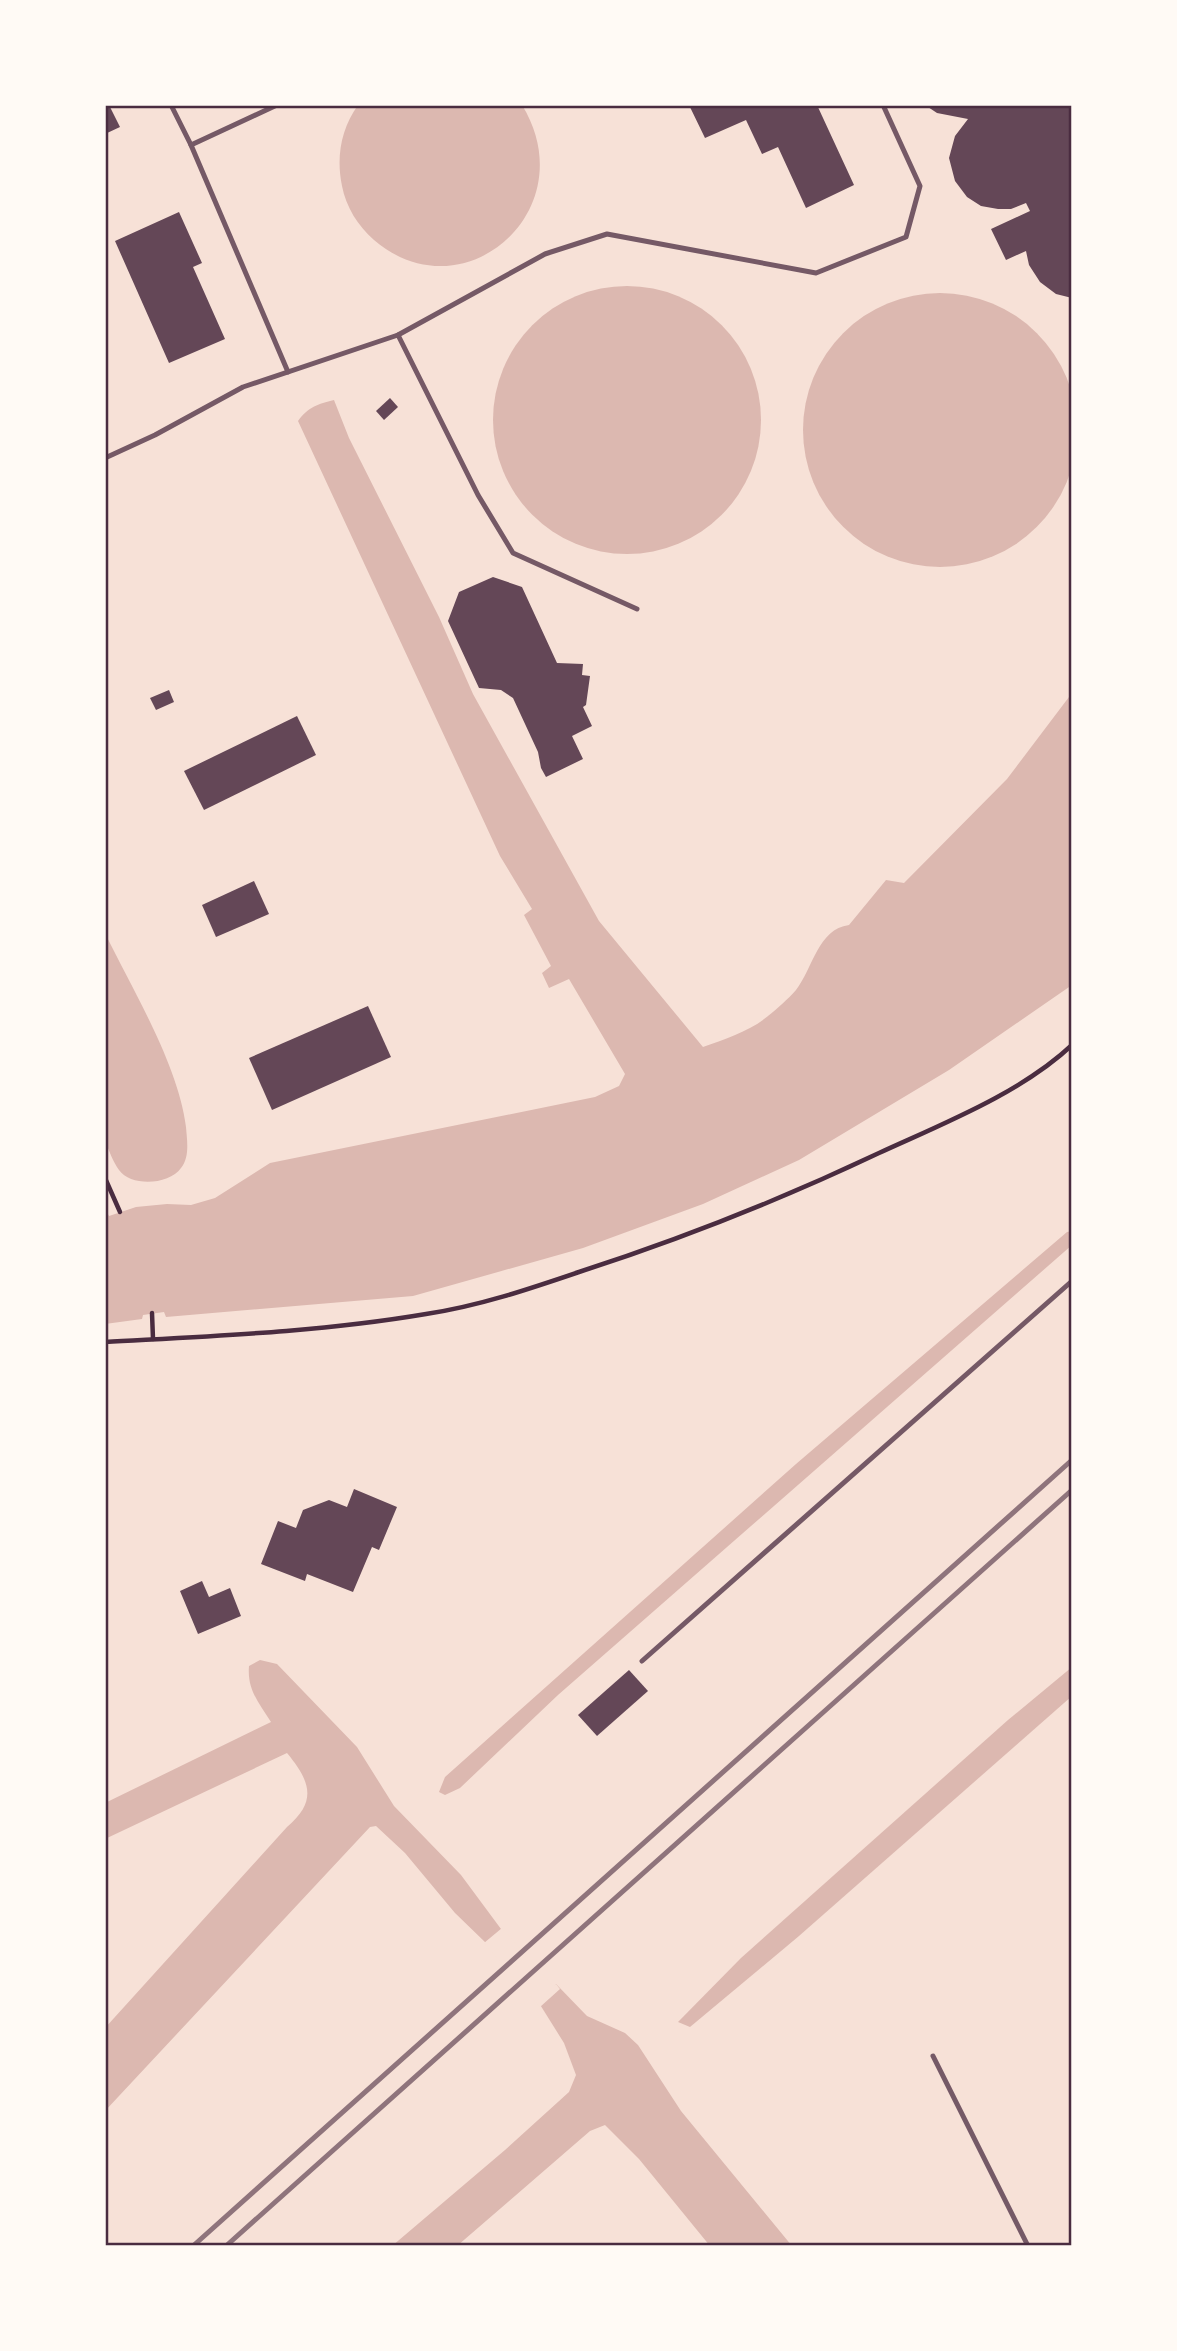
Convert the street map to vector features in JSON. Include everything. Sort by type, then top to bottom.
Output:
[{"type":"lane","points":[[171,105],[191,145],[288,372]]},
{"type":"lane","points":[[191,145],[277,105]]},
{"type":"lane","points":[[105,457],[155,435],[243,387],[398,335],[545,254],[607,234],[816,273],[906,237],[920,186],[883,105]]},
{"type":"lane","points":[[398,335],[478,495],[513,553],[637,609]]},
{"type":"lane","points":[[642,1661],[1072,1281]]},
{"type":"lane","points":[[933,2056],[1028,2246]]},
{"type":"path","points":[[105,1342],[260,1333],[394,1319],[464,1306],[531,1288],[684,1236],[825,1179],[1010,1090],[1072,1045]]},
{"type":"path","points":[[105,1178],[120,1212]]},
{"type":"path","points":[[152,1313],[153,1339]]},
{"type":"shaded area","points":[[358,105],[522,105],[538,144],[539,181],[527,214],[506,240],[477,259],[444,266],[409,261],[374,240],[350,209],[340,175],[341,144],[347,124]]},
{"type":"shaded area","points":[[627,286],[678,296],[722,325],[751,369],[761,420],[751,471],[722,515],[678,544],[627,554],[576,544],[532,515],[503,471],[493,420],[503,369],[532,325],[576,296]]},
{"type":"shaded area","points":[[940,293],[980,299],[1016,316],[1037,333],[1054,354],[1071,390],[1077,430],[1071,470],[1054,506],[1037,527],[1016,544],[980,561],[940,567],[900,561],[864,544],[843,527],[826,506],[809,470],[803,430],[809,390],[826,354],[843,333],[864,316],[900,299]]},
{"type":"shaded area","points":[[334,400],[349,438],[439,617],[473,694],[599,921],[703,1047],[753,1026],[786,1000],[802,981],[817,951],[830,934],[849,925],[886,880],[904,883],[1007,779],[1072,693],[1072,985],[949,1070],[799,1160],[703,1204],[583,1248],[413,1296],[166,1317],[164,1312],[143,1315],[142,1319],[105,1324],[105,1209],[109,1216],[136,1207],[191,1205],[215,1198],[270,1163],[595,1097],[619,1086],[625,1074],[569,979],[549,988],[542,973],[551,966],[524,915],[532,909],[500,856],[298,421],[314,407]]},
{"type":"shaded area","points":[[105,933],[153,1028],[174,1078],[181,1103],[187,1137],[186,1159],[175,1174],[159,1181],[141,1181],[125,1175],[119,1170],[105,1141]]},
{"type":"shaded area","points":[[1072,1231],[1072,1245],[558,1695],[460,1788],[445,1795],[439,1792],[445,1777],[796,1464],[1067,1232]]},
{"type":"shaded area","points":[[260,1660],[277,1664],[357,1747],[394,1806],[461,1875],[501,1929],[553,1988],[556,1984],[587,2016],[625,2033],[638,2045],[681,2111],[792,2246],[710,2246],[639,2159],[605,2125],[590,2131],[457,2246],[392,2246],[569,2092],[576,2075],[564,2043],[539,2003],[486,1943],[455,1913],[405,1853],[376,1826],[370,1827],[105,2111],[105,2028],[297,1818],[307,1800],[307,1791],[301,1773],[287,1753],[105,1839],[105,1803],[271,1722],[250,1682],[249,1666]]},
{"type":"shaded area","points":[[1072,1667],[1072,1696],[799,1936],[690,2027],[678,2022],[741,1958],[1008,1720]]},
{"type":"pier","points":[[502,1928],[553,1986],[556,1984],[560,1989],[540,2007],[484,1943]]},
{"type":"building","points":[[105,105],[109,105],[120,127],[105,134]]},
{"type":"building","points":[[689,105],[817,105],[854,185],[806,208],[778,147],[762,154],[746,120],[705,138]]},
{"type":"building","points":[[925,105],[1072,105],[1072,298],[1056,294],[1040,282],[1029,265],[1026,251],[1006,260],[991,229],[1030,211],[1026,203],[1011,209],[998,209],[981,206],[967,197],[955,181],[949,158],[955,136],[968,119],[937,113]]},
{"type":"building","points":[[179,212],[202,263],[193,267],[225,339],[169,363],[115,241]]},
{"type":"building","points":[[390,398],[398,407],[384,420],[376,411]]},
{"type":"building","points":[[493,577],[522,587],[557,663],[583,664],[582,675],[590,676],[586,705],[583,707],[592,726],[572,736],[583,759],[546,777],[538,752],[513,698],[501,690],[479,688],[448,621],[459,592]]},
{"type":"building","points":[[169,690],[174,702],[156,710],[150,698]]},
{"type":"building","points":[[297,716],[316,755],[204,810],[184,771]]},
{"type":"building","points":[[254,881],[269,914],[216,937],[202,905]]},
{"type":"building","points":[[368,1006],[391,1057],[272,1110],[249,1058]]},
{"type":"building","points":[[354,1489],[397,1507],[379,1550],[372,1547],[353,1592],[307,1574],[305,1581],[261,1564],[278,1521],[296,1528],[303,1510],[329,1500],[347,1507]]},
{"type":"building","points":[[202,1581],[209,1597],[230,1588],[241,1616],[198,1634],[180,1591]]},
{"type":"building","points":[[629,1670],[648,1691],[597,1736],[578,1715]]},
{"type":"railway","points":[[193,2246],[1072,1460]]},
{"type":"railway","points":[[226,2246],[1072,1490]]}]
